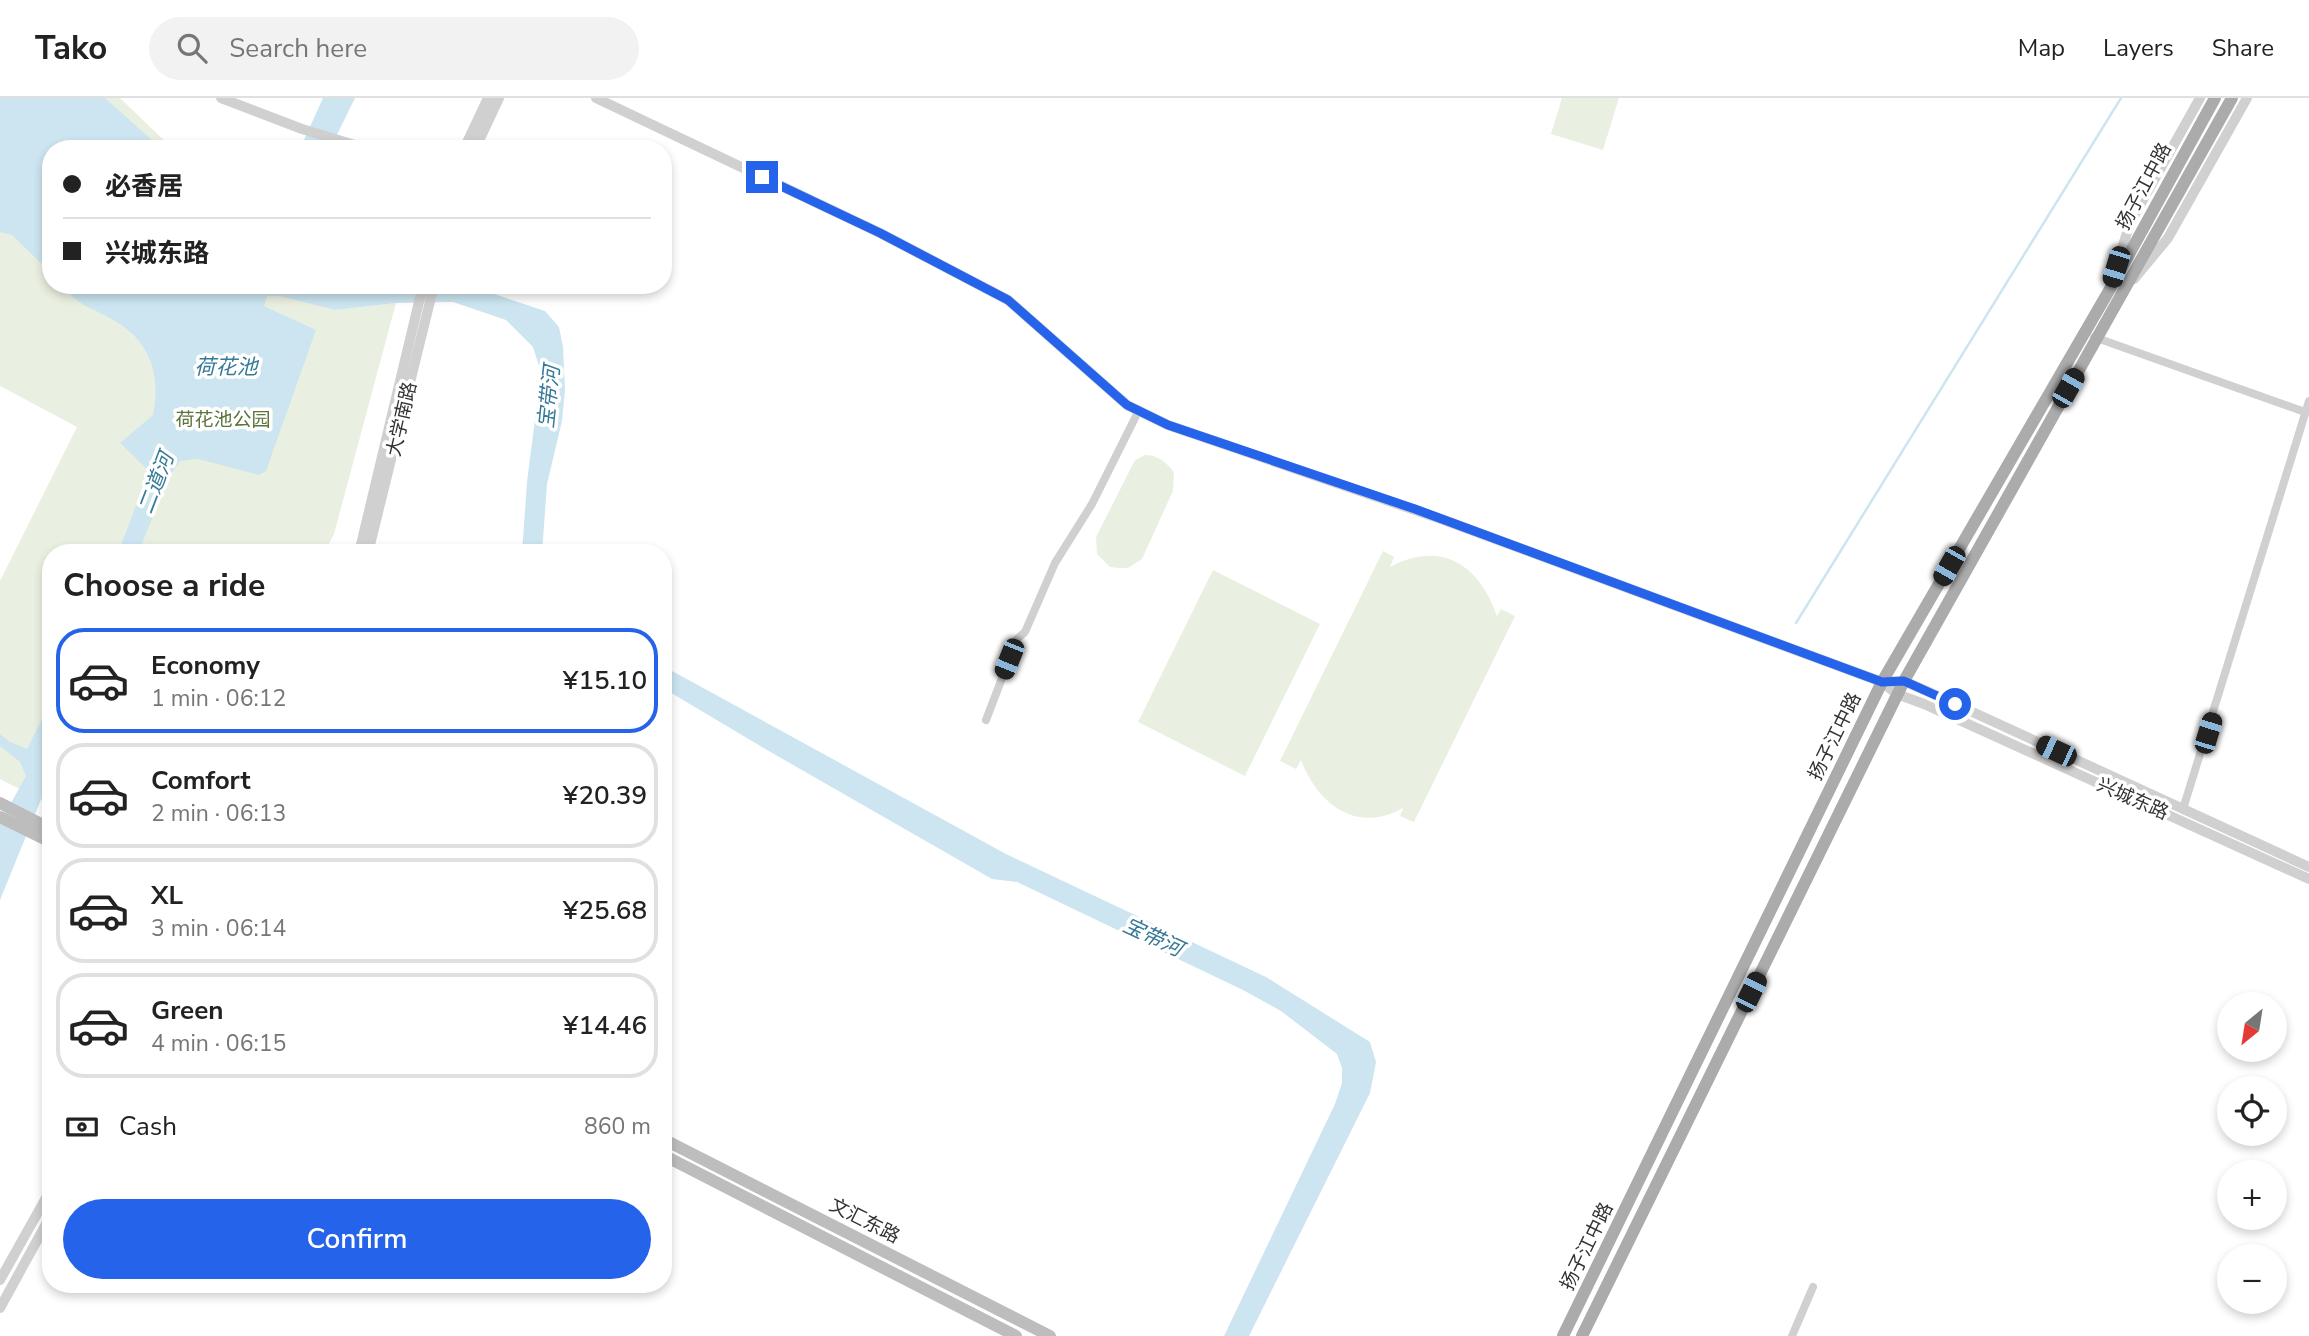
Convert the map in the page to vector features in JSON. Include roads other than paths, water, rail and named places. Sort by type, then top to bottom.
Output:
[{"type":"main road","name":"扬子江中路","points":[[1582,1336],[1897,694],[2096,339],[2116,292],[2215,98]]},
{"type":"main road","name":"扬子江中路","points":[[1563,1336],[1882,682],[2083,331],[2116,292],[2232,98]]},
{"type":"main road","points":[[1,808],[42,831]]},
{"type":"main road","name":"文汇东路","points":[[672,1144],[1050,1336]]},
{"type":"main road","name":"文汇东路","points":[[672,1160],[1016,1336]]},
{"type":"street","points":[[222,98],[302,129],[339,140]]},
{"type":"street","points":[[468,140],[488,98]]},
{"type":"street","points":[[479,140],[499,98]]},
{"type":"street","name":"兴城东路","points":[[596,98],[880,233],[1008,300],[1138,412],[1168,425],[1453,523],[1882,682],[1897,694],[2309,878]]},
{"type":"street","points":[[2116,292],[2130,223],[2200,98]]},
{"type":"street","points":[[2116,292],[2168,238],[2248,98]]},
{"type":"street","name":"大学南路","points":[[370,544],[422,310],[422,294]]},
{"type":"street","name":"大学南路","points":[[361,544],[422,310],[430,294]]},
{"type":"street","points":[[2083,331],[2096,339],[2305,412]]},
{"type":"street","points":[[2183,809],[2309,401]]},
{"type":"street","points":[[985,719],[1017,639],[1025,632],[1055,563],[1092,505],[1138,412]]},
{"type":"street","name":"兴城东路","points":[[1882,682],[1904,681],[2309,867]]},
{"type":"street","points":[[0,1280],[42,1205]]},
{"type":"street","points":[[0,1308],[42,1231]]},
{"type":"street","points":[[1792,1336],[1813,1287]]},
{"type":"water","points":[[0,98],[105,98],[152,140],[42,140],[42,264],[12,235],[0,232]]},
{"type":"water","points":[[323,98],[355,98],[334,140],[304,140]]},
{"type":"water","name":"荷花池","points":[[70,294],[494,294],[545,311],[559,327],[565,390],[562,421],[547,484],[543,544],[523,544],[527,482],[541,372],[533,347],[506,320],[453,302],[396,303],[335,310],[280,296],[267,296],[264,306],[316,330],[266,471],[259,475],[198,459],[180,461],[169,477],[142,544],[121,544],[149,471],[120,443],[153,415],[154,374],[145,350],[127,329]]},
{"type":"water","name":"宝带河","points":[[672,671],[1006,854],[1266,977],[1370,1042],[1376,1062],[1370,1093],[1249,1336],[1224,1336],[1335,1104],[1342,1083],[1342,1068],[1337,1054],[1281,1011],[1243,990],[1017,882],[992,879],[672,693]]},
{"type":"water","points":[[42,719],[42,797],[0,900],[0,823],[26,776],[20,762],[0,746],[0,734],[10,742],[27,749]]},
{"type":"waterway","points":[[1796,623],[2121,98]]},
{"type":"park label","name":"荷花池公园","points":[[223,419]]},
{"type":"water label","name":"二道河","points":[[156,483]]}]
